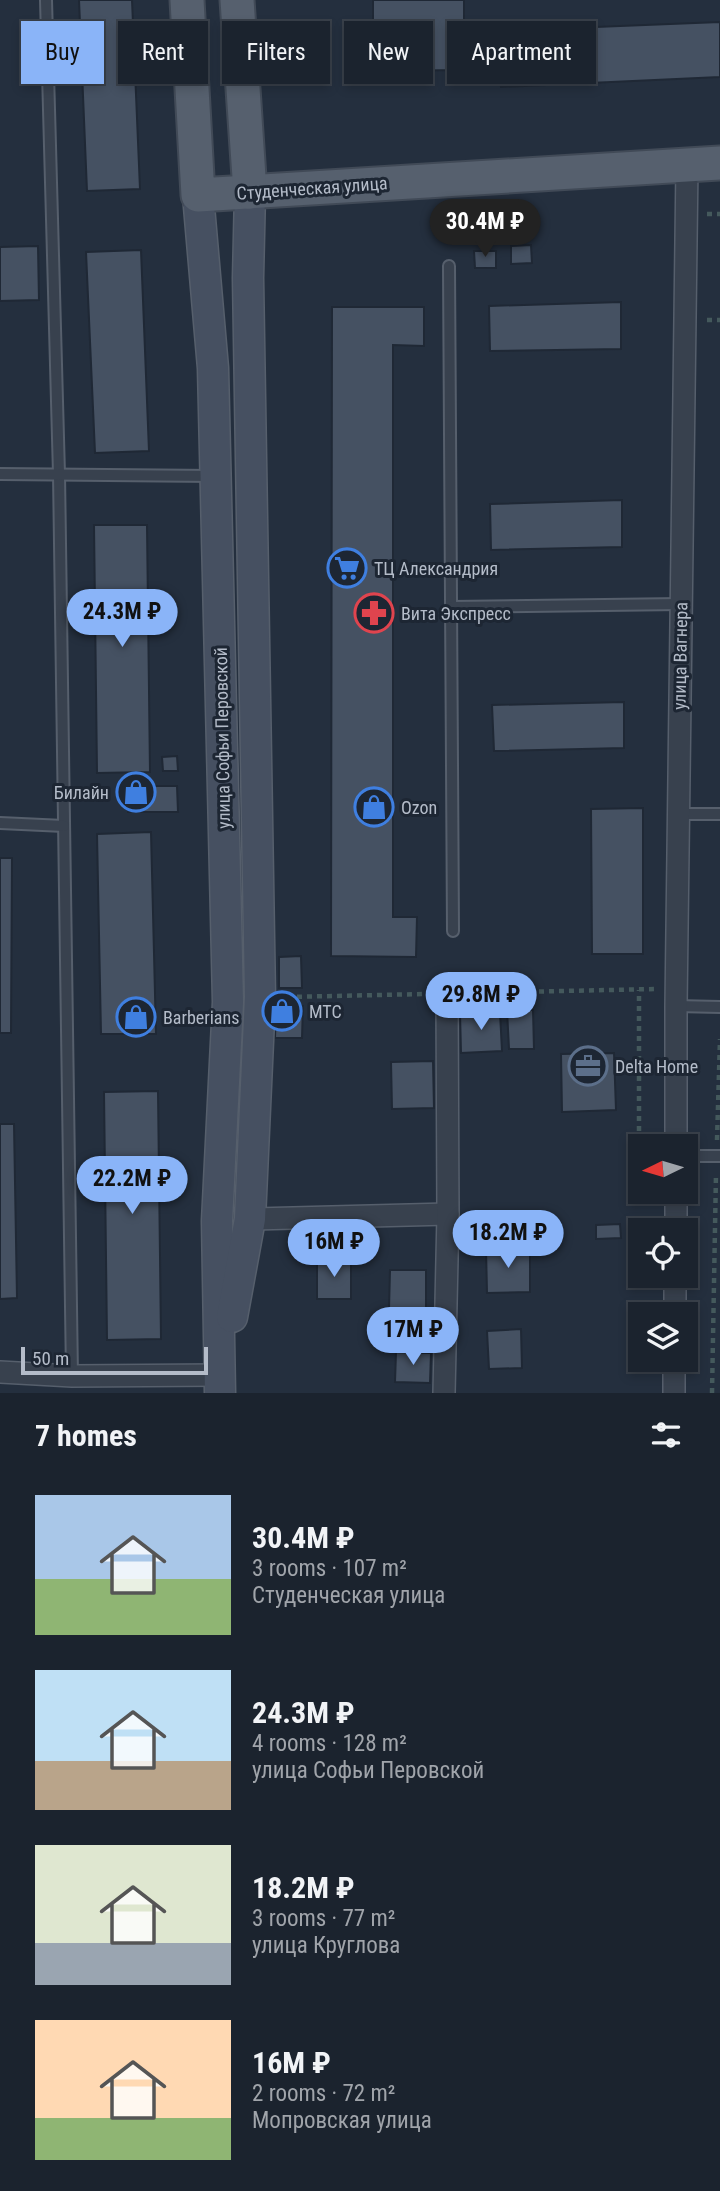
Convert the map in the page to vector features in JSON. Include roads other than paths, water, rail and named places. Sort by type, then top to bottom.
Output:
[{"type":"main road","name":"улица Софьи Перовской","points":[[187,0],[198,195],[213,368],[228,1002],[217,1221],[220,1384]]},
{"type":"main road","points":[[220,1384],[250,1219],[260,997],[248,278],[250,192],[237,0]]},
{"type":"main road","name":"Студенческая улица","points":[[198,195],[720,163]]},
{"type":"street","name":"улица Вагнера","points":[[676,1134],[687,165]]},
{"type":"street","points":[[444,1393],[448,1214],[447,994]]},
{"type":"street","points":[[250,1219],[448,1214]]},
{"type":"street","points":[[0,1372],[220,1384]]},
{"type":"street","points":[[674,1372],[674,1393]]},
{"type":"lane","points":[[46,0],[59,474],[72,1376]]},
{"type":"lane","points":[[449,266],[453,931]]},
{"type":"lane","points":[[0,474],[215,475]]},
{"type":"lane","points":[[452,607],[681,604]]},
{"type":"lane","points":[[679,814],[720,814]]},
{"type":"lane","points":[[0,823],[64,825]]},
{"type":"lane","points":[[676,997],[720,1007]]},
{"type":"lane","points":[[698,1156],[718,1156]]},
{"type":"place","name":"ТЦ Александрия","points":[[347,568]]},
{"type":"place","name":"Вита Экспресс","points":[[374,613]]},
{"type":"place","name":"Билайн","points":[[136,792]]},
{"type":"place","name":"Ozon","points":[[374,807]]},
{"type":"place","name":"МТС","points":[[282,1011]]},
{"type":"place","name":"Barberians","points":[[136,1017]]},
{"type":"place","name":"Delta Home","points":[[588,1066]]}]
